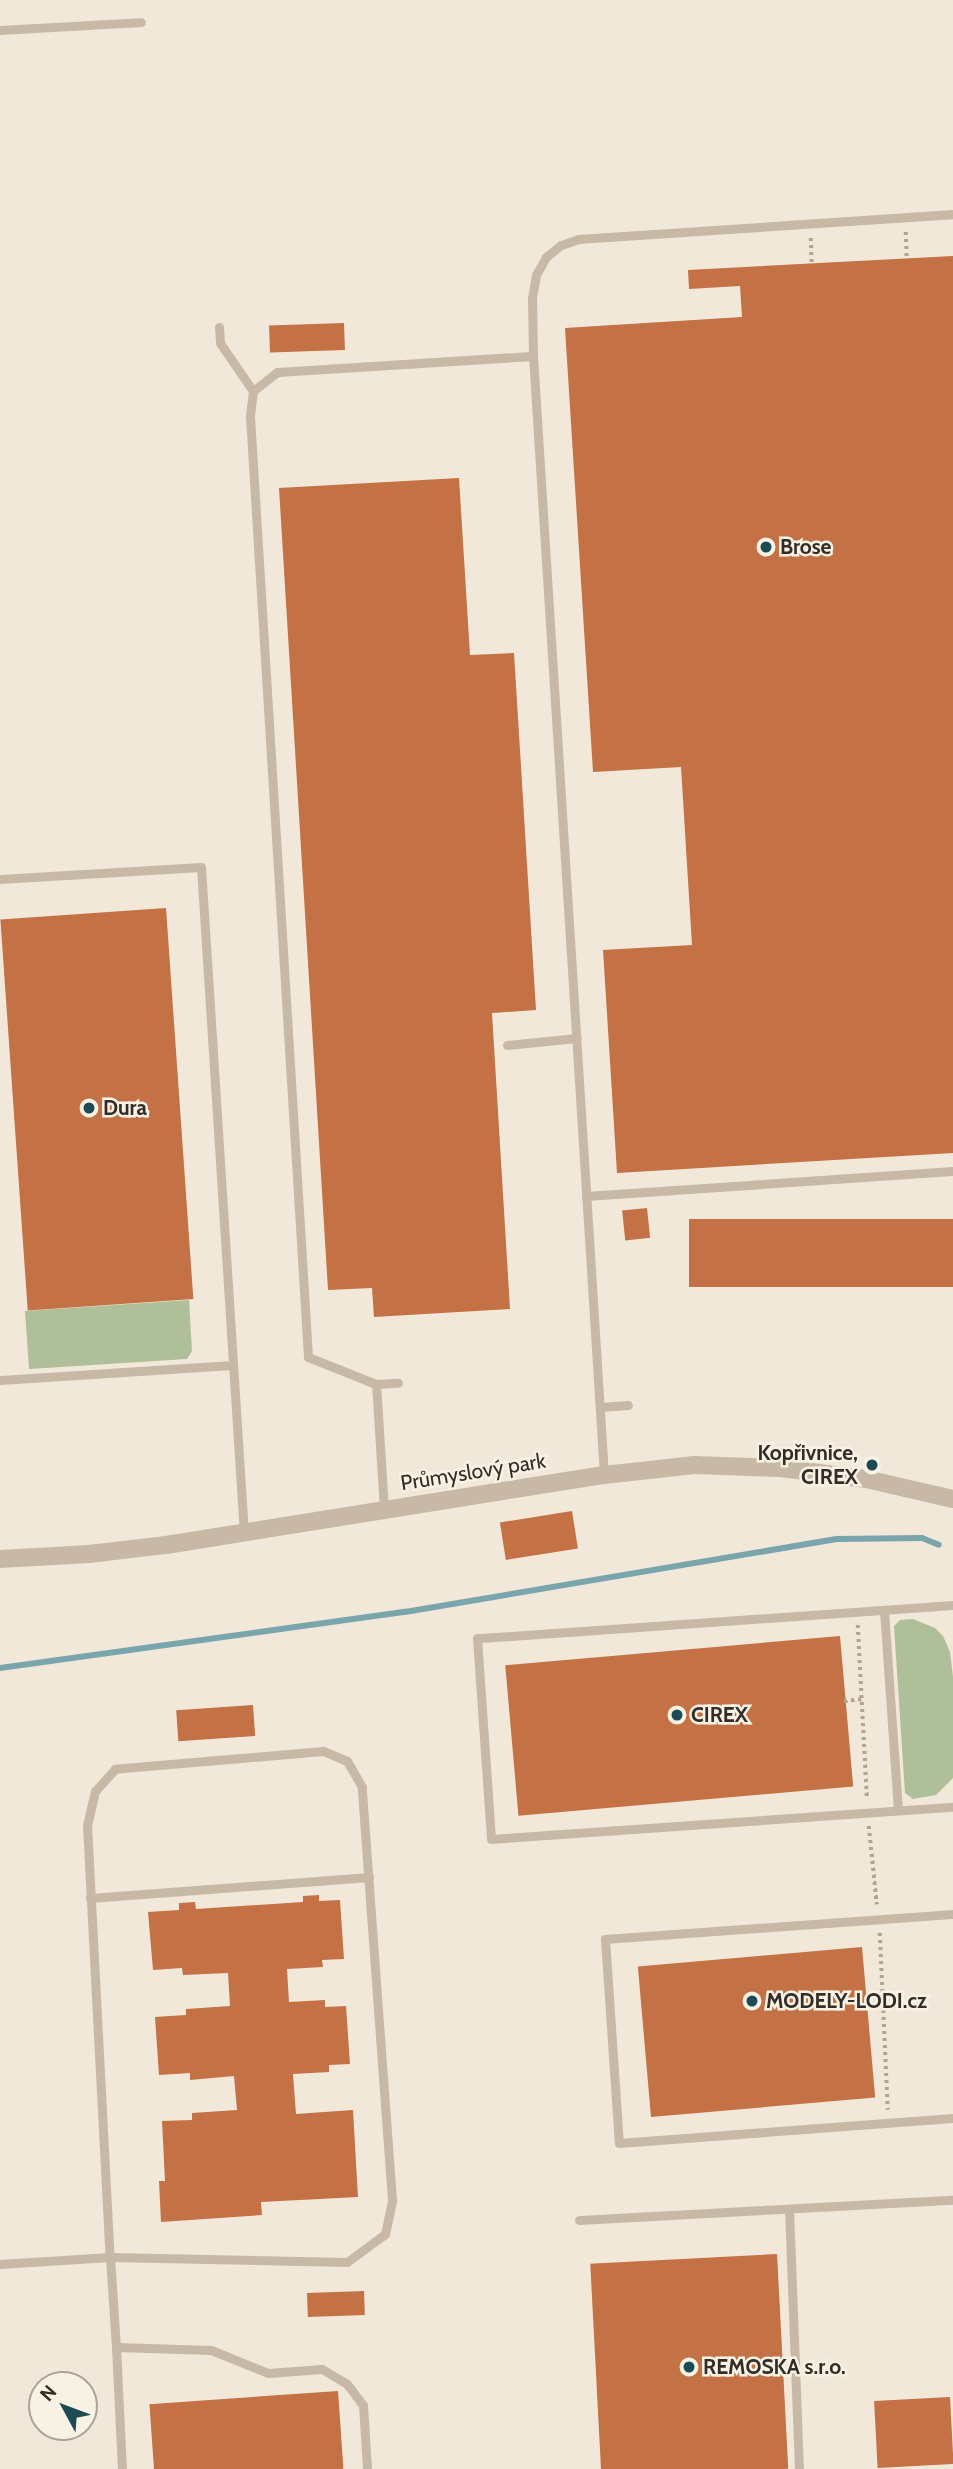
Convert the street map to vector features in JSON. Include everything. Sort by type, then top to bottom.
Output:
[{"type":"street","name":"Průmyslový park","points":[[0,1559],[89,1554],[244,1533],[604,1475],[694,1465],[738,1465],[866,1479],[953,1499]]},
{"type":"lane","points":[[0,30],[141,22]]},
{"type":"lane","points":[[604,1475],[533,355],[532,298],[536,275],[546,257],[561,245],[578,239],[953,214]]},
{"type":"lane","points":[[219,327],[220,343],[253,391],[250,416],[307,1357],[376,1384],[398,1383]]},
{"type":"lane","points":[[253,391],[277,372],[533,355]]},
{"type":"lane","points":[[0,879],[201,867],[244,1533]]},
{"type":"lane","points":[[507,1045],[577,1038]]},
{"type":"lane","points":[[586,1196],[953,1171]]},
{"type":"lane","points":[[0,1380],[233,1365]]},
{"type":"lane","points":[[376,1384],[384,1510]]},
{"type":"lane","points":[[600,1408],[628,1405]]},
{"type":"lane","points":[[953,1499],[953,1511]]},
{"type":"lane","points":[[953,1605],[477,1638],[491,1839],[953,1807]]},
{"type":"lane","points":[[884,1610],[898,1810]]},
{"type":"lane","points":[[0,2264],[110,2257],[347,2262],[385,2234],[392,2200],[362,1787],[347,1761],[323,1751],[115,1769],[95,1791],[87,1825],[90,1898],[110,2257],[116,2347],[122,2469]]},
{"type":"lane","points":[[90,1898],[369,1877]]},
{"type":"lane","points":[[953,1914],[605,1939],[619,2143],[953,2118]]},
{"type":"lane","points":[[579,2220],[953,2200]]},
{"type":"lane","points":[[789,2209],[799,2469]]},
{"type":"lane","points":[[116,2347],[211,2350],[268,2373],[322,2369],[347,2385],[363,2405],[367,2469]]},
{"type":"path","points":[[906,227],[907,258]]},
{"type":"path","points":[[811,233],[812,264]]},
{"type":"path","points":[[858,1625],[867,1798]]},
{"type":"path","points":[[844,1701],[862,1699]]},
{"type":"path","points":[[869,1824],[877,1907]]},
{"type":"path","points":[[880,1928],[889,2123]]},
{"type":"green space","points":[[189,1300],[192,1351],[187,1359],[29,1369],[25,1311]]},
{"type":"green space","points":[[913,1619],[935,1628],[943,1636],[950,1652],[953,1677],[953,1778],[936,1795],[913,1799],[905,1793],[894,1626],[900,1620]]},
{"type":"building","name":"Brose","points":[[953,256],[953,1153],[617,1173],[603,950],[692,945],[681,767],[593,772],[565,328],[742,317],[740,286],[689,289],[688,270]]},
{"type":"building","points":[[344,323],[345,350],[270,353],[269,326]]},
{"type":"building","points":[[459,478],[470,655],[514,653],[536,1010],[492,1013],[510,1309],[374,1317],[372,1288],[328,1290],[279,488]]},
{"type":"building","name":"Dura","points":[[166,908],[193,1299],[28,1311],[0,920]]},
{"type":"building","points":[[647,1208],[650,1238],[625,1240],[622,1211]]},
{"type":"building","points":[[689,1219],[953,1219],[953,1287],[689,1287]]},
{"type":"building","points":[[572,1511],[578,1549],[506,1560],[500,1522]]},
{"type":"building","name":"CIREX","points":[[840,1636],[853,1786],[518,1816],[505,1665]]},
{"type":"building","points":[[253,1705],[255,1736],[178,1741],[176,1710]]},
{"type":"building","points":[[319,1895],[319,1901],[340,1900],[344,1959],[322,1960],[323,1967],[287,1969],[289,2002],[325,2000],[325,2007],[346,2006],[350,2064],[329,2065],[329,2072],[293,2074],[296,2114],[353,2110],[358,2197],[261,2202],[262,2215],[161,2222],[159,2181],[165,2181],[162,2121],[192,2120],[192,2113],[237,2110],[234,2076],[190,2080],[190,2073],[159,2075],[155,2017],[186,2015],[186,2009],[230,2006],[228,1973],[183,1975],[182,1968],[153,1970],[148,1912],[179,1910],[179,1903],[195,1902],[196,1909],[303,1902],[303,1896]]},
{"type":"building","name":"MODELY-LODI.cz","points":[[862,1947],[875,2097],[651,2117],[638,1967]]},
{"type":"building","name":"REMOSKA s.r.o.","points":[[777,2254],[788,2469],[601,2469],[590,2264]]},
{"type":"building","points":[[364,2291],[365,2315],[308,2317],[307,2293]]},
{"type":"building","points":[[338,2391],[343,2469],[154,2469],[149,2404]]},
{"type":"building","points":[[950,2397],[953,2464],[878,2468],[874,2401]]},
{"type":"waterway","points":[[0,1668],[405,1612],[838,1539],[922,1538],[939,1545]]},
{"type":"place","name":"Brose","points":[[766,547]]},
{"type":"place","name":"Dura","points":[[89,1108]]},
{"type":"place","name":"Kopřivnice, CIREX","points":[[872,1465]]},
{"type":"place","name":"CIREX","points":[[677,1715]]},
{"type":"place","name":"MODELY-LODI.cz","points":[[752,2001]]},
{"type":"place","name":"REMOSKA s.r.o.","points":[[689,2367]]}]
